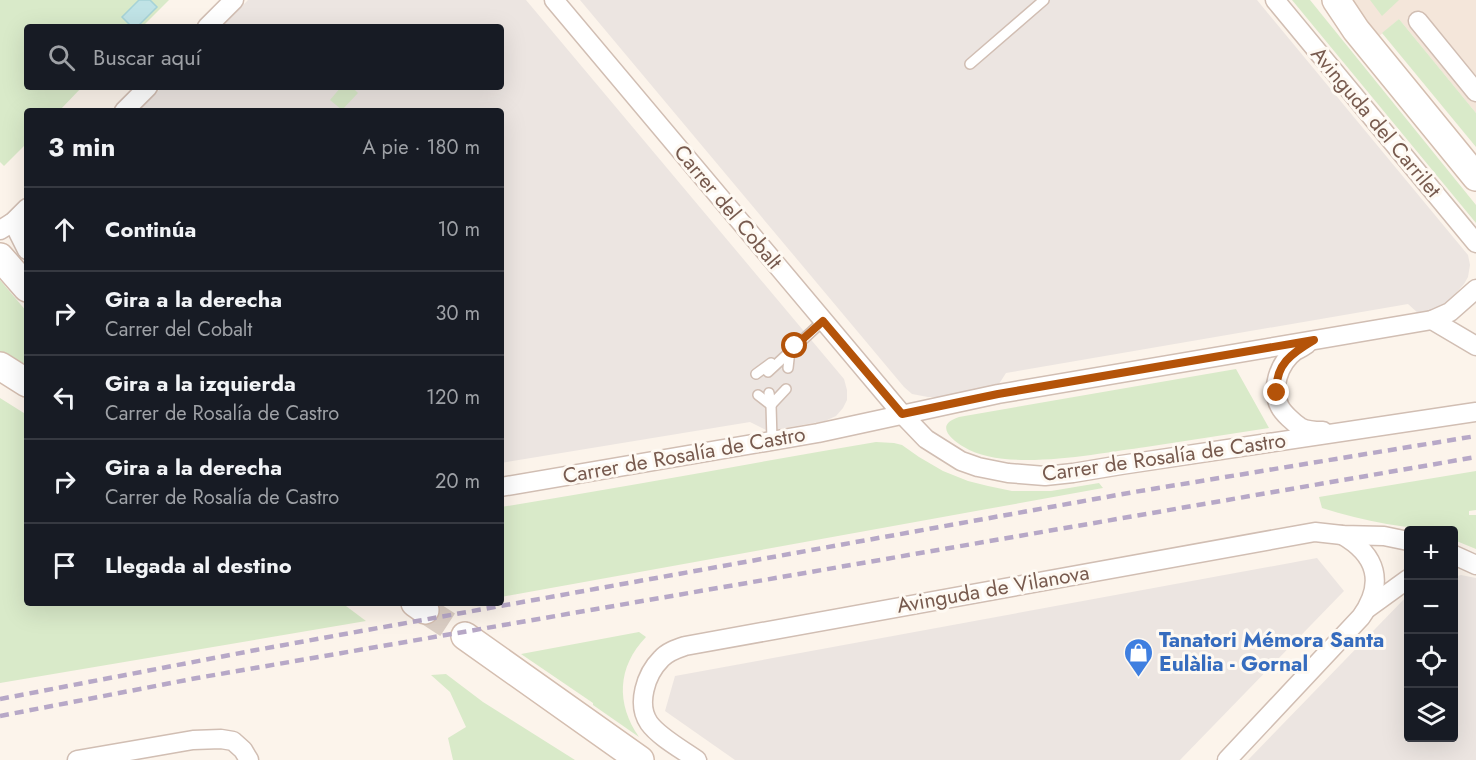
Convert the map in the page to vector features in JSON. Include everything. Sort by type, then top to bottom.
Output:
[{"type":"street","points":[[210,24],[234,0]]},
{"type":"street","name":"Carrer del Cobalt","points":[[554,0],[902,414]]},
{"type":"street","name":"Avinguda del Carrilet","points":[[1275,0],[1476,243]]},
{"type":"street","name":"Avinguda del Carrilet","points":[[1324,0],[1356,30]]},
{"type":"street","name":"Avinguda del Carrilet","points":[[1336,0],[1356,30],[1476,177]]},
{"type":"street","points":[[1418,21],[1476,92]]},
{"type":"street","points":[[127,108],[145,90]]},
{"type":"street","points":[[24,211],[7,226],[24,246]]},
{"type":"street","points":[[0,257],[24,285]]},
{"type":"street","points":[[1432,320],[1450,312],[1476,289]]},
{"type":"street","points":[[1432,320],[1476,346]]},
{"type":"street","name":"Carrer de Rosalía de Castro","points":[[504,486],[818,432],[998,394],[1432,320]]},
{"type":"street","name":"Carrer de Rosalía de Castro","points":[[1314,340],[1294,352],[1279,372],[1276,383],[1280,406],[1300,427],[1337,433]]},
{"type":"street","points":[[0,366],[24,381]]},
{"type":"street","name":"Carrer de Rosalía de Castro","points":[[902,414],[926,439],[961,461],[1008,473],[1045,476],[1476,412]]},
{"type":"street","name":"Avinguda de Vilanova","points":[[697,760],[657,732],[646,718],[644,708],[645,686],[660,659],[685,646],[1315,532],[1342,535]]},
{"type":"street","points":[[1342,535],[1404,540]]},
{"type":"street","points":[[1342,535],[1362,549],[1373,568],[1374,590],[1368,608]]},
{"type":"street","points":[[1227,760],[1368,608],[1407,580]]},
{"type":"street","points":[[465,636],[640,760]]},
{"type":"street","points":[[77,760],[193,740],[220,738],[233,741],[246,755]]},
{"type":"lane","points":[[970,64],[1044,0]]},
{"type":"lane","points":[[756,374],[790,350],[823,321]]},
{"type":"lane","points":[[788,368],[790,350]]},
{"type":"lane","points":[[772,371],[790,350]]},
{"type":"lane","points":[[772,440],[771,405],[778,391]]},
{"type":"lane","points":[[758,395],[771,405]]},
{"type":"shaded area","points":[[248,0],[526,0],[844,379],[847,400],[843,408],[836,416],[825,421],[768,431],[750,422],[504,463],[504,108],[141,108],[159,90],[504,90],[504,24],[225,24]]},
{"type":"shaded area","points":[[580,0],[1257,0],[1468,255],[1470,265],[1468,277],[1445,305],[1419,314],[1408,304],[1006,373],[997,387],[942,397],[912,394]]},
{"type":"shaded area","points":[[1347,0],[1476,0],[1476,113],[1399,19],[1378,37]]},
{"type":"shaded area","points":[[1317,558],[1344,591],[1180,760],[735,760],[665,711],[675,676]]},
{"type":"shaded area","points":[[1458,576],[1476,578],[1476,760],[1248,760],[1404,599],[1404,742],[1458,742]]},
{"type":"green space","points":[[0,0],[169,0],[145,24],[24,24],[24,90],[79,90],[62,108],[24,108],[24,146],[4,166],[0,162]]},
{"type":"green space","points":[[1292,0],[1310,0],[1476,205],[1476,223]]},
{"type":"green space","points":[[1370,0],[1399,0],[1382,16]]},
{"type":"green space","points":[[1399,19],[1476,113],[1476,147],[1382,33]]},
{"type":"green space","points":[[338,90],[355,90],[358,93],[344,108],[340,108],[330,100]]},
{"type":"green space","points":[[0,280],[24,308],[24,369],[0,353]]},
{"type":"green space","points":[[1236,369],[1269,428],[1079,456],[1027,460],[982,455],[959,444],[950,436],[946,428],[947,424],[959,417]]},
{"type":"green space","points":[[0,398],[24,413],[24,606],[346,606],[366,621],[0,683]]},
{"type":"green space","points":[[876,442],[902,445],[943,471],[968,481],[1012,491],[1051,491],[1099,483],[1103,488],[504,596],[504,506]]},
{"type":"green space","points":[[1476,471],[1476,510],[1469,511],[1469,515],[1476,515],[1476,549],[1458,542],[1458,526],[1387,524],[1322,508],[1319,497]]},
{"type":"green space","points":[[639,632],[646,637],[629,661],[625,673],[623,699],[626,712],[639,737],[521,654]]},
{"type":"green space","points":[[446,674],[483,702],[575,760],[453,760],[448,738],[466,727],[450,692],[431,675]]},
{"type":"water","points":[[139,0],[150,0],[157,7],[140,24],[129,24],[122,17]]},
{"type":"tunnel","points":[[425,610],[465,636]]},
{"type":"railway","points":[[504,605],[1134,492],[1476,436]]},
{"type":"railway","points":[[0,716],[197,678],[1476,457]]},
{"type":"railway","points":[[0,699],[501,606]]},
{"type":"place","name":"Tanatori Mémora Santa Eulàlia - Gornal","points":[[1138,678]]},
{"type":"route","points":[[795,346],[823,321],[902,414],[998,394],[1314,340],[1294,352],[1285,362],[1276,383],[1277,393]]}]
